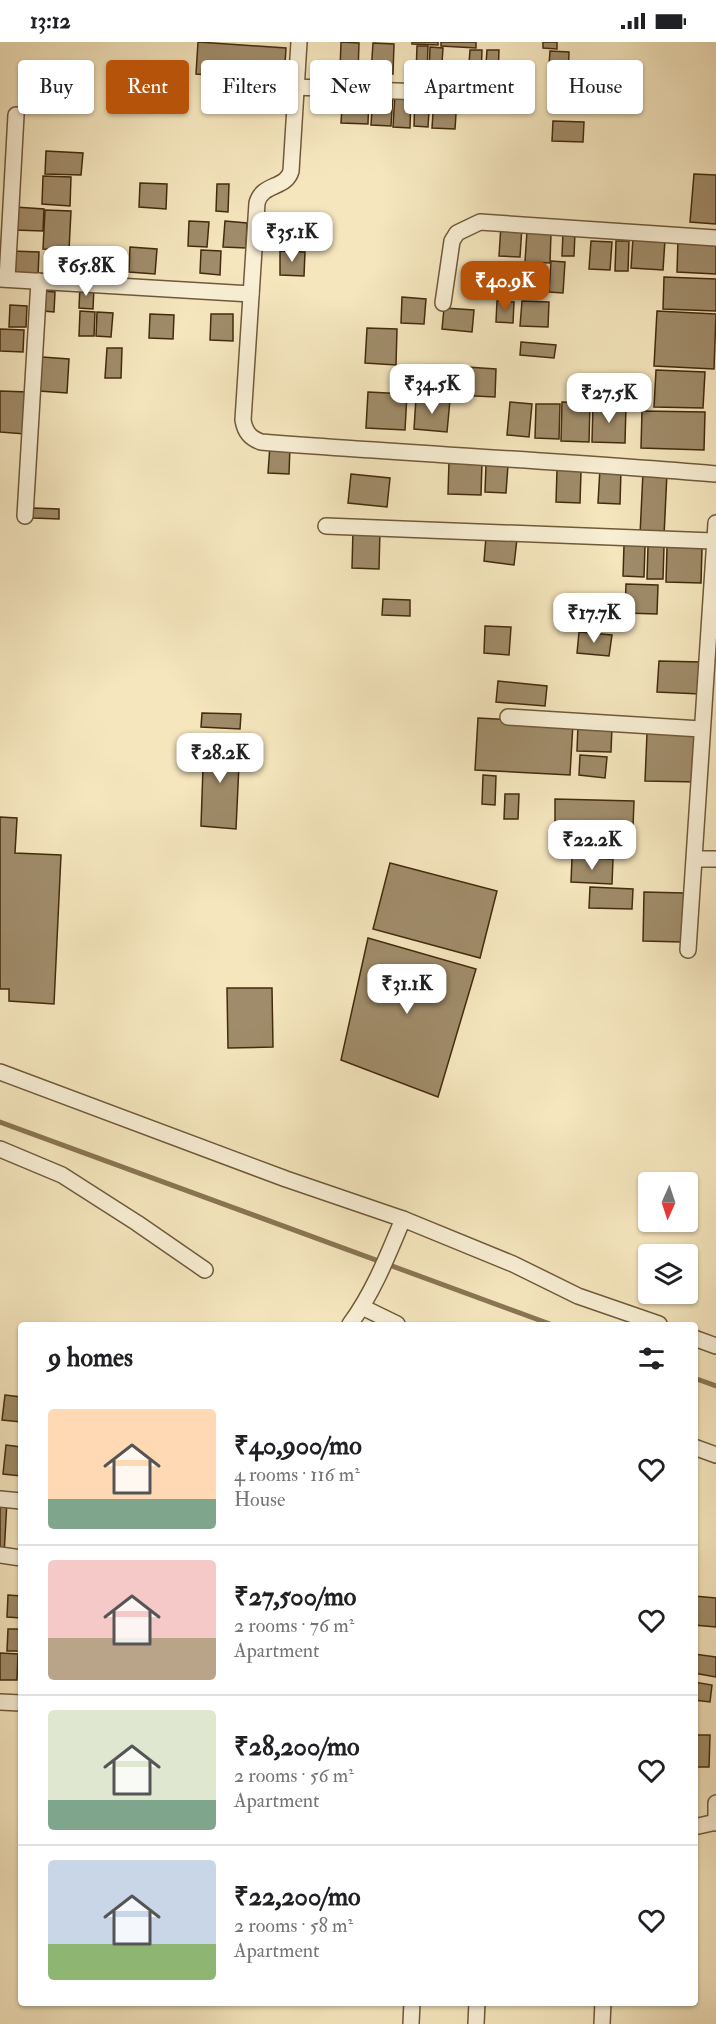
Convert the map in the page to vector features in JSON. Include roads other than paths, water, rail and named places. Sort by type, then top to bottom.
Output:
[{"type":"street","points":[[297,60],[299,42]]},
{"type":"street","points":[[298,87],[404,91]]},
{"type":"street","points":[[294,114],[289,178],[267,189],[259,196],[243,420],[246,432],[253,439],[261,442],[417,454],[716,474]]},
{"type":"street","points":[[16,115],[4,279],[251,294]]},
{"type":"street","points":[[443,303],[452,241],[457,233],[480,222],[716,237]]},
{"type":"street","points":[[25,516],[39,280]]},
{"type":"street","points":[[688,950],[701,729],[711,675],[713,541],[716,523]]},
{"type":"street","points":[[326,526],[713,541]]},
{"type":"street","points":[[508,717],[701,729]]},
{"type":"street","points":[[695,859],[716,859]]},
{"type":"street","points":[[0,1072],[286,1179],[403,1219],[513,1264],[578,1296],[653,1322]]},
{"type":"street","points":[[0,1149],[62,1175],[205,1270]]},
{"type":"street","points":[[351,1322],[362,1307],[403,1219]]},
{"type":"street","points":[[362,1307],[393,1322]]},
{"type":"street","points":[[698,1339],[716,1346]]},
{"type":"street","points":[[698,1448],[716,1455]]},
{"type":"street","points":[[0,1499],[18,1501]]},
{"type":"street","points":[[0,1556],[18,1558]]},
{"type":"street","points":[[0,1702],[18,1703]]},
{"type":"street","points":[[698,1826],[716,1822],[716,1803]]},
{"type":"street","points":[[411,2024],[412,2006]]},
{"type":"street","points":[[476,2024],[477,2006]]},
{"type":"street","points":[[602,2024],[603,2006]]},
{"type":"waterway","points":[[0,1122],[545,1322]]},
{"type":"waterway","points":[[698,1379],[716,1386]]}]
